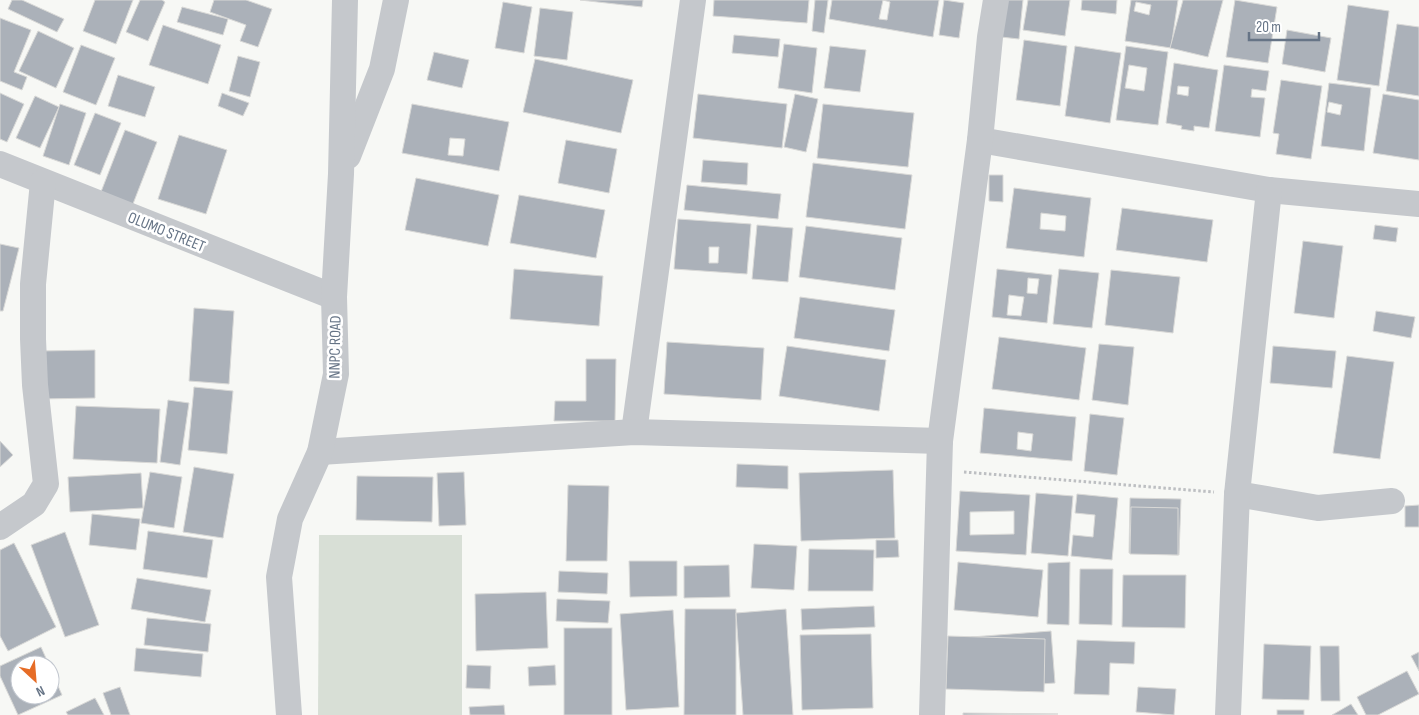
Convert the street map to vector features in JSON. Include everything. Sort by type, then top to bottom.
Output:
[{"type":"street","name":"NNPC ROAD","points":[[289,715],[279,577],[290,520],[320,452],[336,374],[334,297],[341,174],[345,0]]},
{"type":"street","points":[[341,174],[382,69],[396,0]]},
{"type":"street","points":[[634,432],[693,0]]},
{"type":"street","points":[[932,715],[940,441],[980,140],[990,37],[996,0]]},
{"type":"street","points":[[980,140],[1269,190],[1419,204]]},
{"type":"street","name":"OLUMO STREET","points":[[0,164],[334,297]]},
{"type":"street","points":[[0,527],[34,504],[46,484],[35,385],[33,339],[33,284],[43,182]]},
{"type":"street","points":[[1228,715],[1237,494],[1269,190]]},
{"type":"street","points":[[320,452],[634,432],[940,441]]},
{"type":"street","points":[[1237,494],[1318,508],[1392,501]]},
{"type":"path","points":[[938,470],[1237,494]]},
{"type":"shaded area","points":[[319,535],[462,535],[462,715],[318,715]]},
{"type":"building","points":[[12,0],[22,0],[64,19],[57,32],[8,9]]},
{"type":"building","points":[[95,0],[133,0],[116,44],[83,31]]},
{"type":"building","points":[[140,0],[162,0],[165,2],[148,41],[126,32]]},
{"type":"building","points":[[214,0],[246,0],[272,9],[258,47],[240,41],[246,25],[210,12]]},
{"type":"building","points":[[580,0],[643,0],[642,7]]},
{"type":"building","points":[[714,0],[809,0],[807,23],[713,16]]},
{"type":"building","points":[[815,0],[828,0],[824,33],[812,31]]},
{"type":"building","points":[[832,0],[883,0],[939,0],[933,37],[829,19]],"holes":[[[883,0],[890,2],[887,20],[879,19]]]},
{"type":"building","points":[[944,0],[964,3],[959,38],[939,35]]},
{"type":"building","points":[[1005,0],[1023,0],[1019,39],[1001,37]]},
{"type":"building","points":[[1028,0],[1070,0],[1065,36],[1023,30]]},
{"type":"building","points":[[1082,0],[1117,0],[1116,14],[1081,10]]},
{"type":"building","points":[[1131,0],[1178,0],[1171,48],[1125,41]],"holes":[[[1136,2],[1151,5],[1149,15],[1134,11]]]},
{"type":"building","points":[[1183,0],[1223,0],[1208,57],[1170,48]]},
{"type":"building","points":[[1235,0],[1277,7],[1268,63],[1226,57]]},
{"type":"building","points":[[503,2],[532,7],[524,53],[495,48]]},
{"type":"building","points":[[1348,5],[1389,11],[1379,86],[1337,80]]},
{"type":"building","points":[[182,7],[228,19],[223,35],[177,22]]},
{"type":"building","points":[[540,8],[573,12],[567,60],[534,56]]},
{"type":"building","points":[[0,18],[31,30],[14,72],[27,77],[22,90],[0,81]]},
{"type":"building","points":[[1397,24],[1419,27],[1419,96],[1386,91]]},
{"type":"building","points":[[163,25],[221,45],[208,84],[149,65]]},
{"type":"building","points":[[1287,30],[1331,38],[1325,72],[1282,64]]},
{"type":"building","points":[[38,31],[74,48],[56,88],[19,71]]},
{"type":"building","points":[[734,35],[780,39],[778,57],[732,53]]},
{"type":"building","points":[[1024,40],[1067,46],[1060,106],[1016,100]]},
{"type":"building","points":[[784,44],[817,48],[812,93],[778,88]]},
{"type":"building","points":[[81,45],[115,58],[96,105],[63,92]]},
{"type":"building","points":[[830,46],[866,50],[860,92],[824,88]]},
{"type":"building","points":[[1075,46],[1121,53],[1110,123],[1065,116]]},
{"type":"building","points":[[1126,46],[1168,52],[1158,125],[1116,120]],"holes":[[[1129,65],[1147,68],[1144,91],[1125,88]]]},
{"type":"building","points":[[434,52],[469,60],[462,88],[427,80]]},
{"type":"building","points":[[238,56],[260,62],[250,97],[229,91]]},
{"type":"building","points":[[535,59],[633,80],[621,133],[523,112]]},
{"type":"building","points":[[1174,63],[1218,70],[1209,128],[1194,126],[1194,131],[1181,129],[1182,126],[1166,123]],"holes":[[[1178,86],[1189,87],[1188,96],[1177,94]]]},
{"type":"building","points":[[1224,65],[1269,71],[1266,91],[1252,89],[1251,97],[1265,98],[1260,137],[1215,131]]},
{"type":"building","points":[[118,75],[155,87],[145,117],[108,106]]},
{"type":"building","points":[[1281,80],[1322,86],[1311,159],[1276,154],[1279,134],[1273,133]]},
{"type":"building","points":[[1329,83],[1371,88],[1364,151],[1321,146]],"holes":[[[1329,102],[1342,105],[1340,115],[1327,112]]]},
{"type":"building","points":[[0,93],[24,104],[7,142],[0,139]]},
{"type":"building","points":[[222,93],[249,103],[243,116],[218,106]]},
{"type":"building","points":[[698,94],[787,104],[782,148],[693,138]]},
{"type":"building","points":[[795,94],[818,99],[806,152],[784,147]]},
{"type":"building","points":[[1383,94],[1419,100],[1419,160],[1373,153]]},
{"type":"building","points":[[35,96],[59,107],[40,148],[16,138]]},
{"type":"building","points":[[60,104],[86,113],[69,165],[43,156]]},
{"type":"building","points":[[412,104],[509,122],[499,171],[402,153]],"holes":[[[450,138],[465,139],[463,156],[448,155]]]},
{"type":"building","points":[[823,104],[914,113],[908,167],[817,158]]},
{"type":"building","points":[[95,113],[121,123],[100,175],[74,165]]},
{"type":"building","points":[[125,130],[157,142],[131,209],[99,197]]},
{"type":"building","points":[[179,135],[227,150],[206,214],[158,199]]},
{"type":"building","points":[[566,140],[617,149],[609,193],[558,183]]},
{"type":"building","points":[[703,160],[748,163],[747,185],[701,182]]},
{"type":"building","points":[[813,163],[912,175],[905,229],[806,217]]},
{"type":"building","points":[[989,175],[1003,175],[1003,202],[989,201]]},
{"type":"building","points":[[416,178],[499,195],[488,246],[405,230]]},
{"type":"building","points":[[687,185],[781,194],[778,219],[684,210]]},
{"type":"building","points":[[1014,188],[1091,198],[1084,257],[1006,248]],"holes":[[[1041,213],[1066,216],[1065,231],[1040,229]]]},
{"type":"building","points":[[519,195],[605,210],[596,258],[510,243]]},
{"type":"building","points":[[1122,208],[1213,220],[1207,262],[1116,250]]},
{"type":"building","points":[[678,219],[751,224],[747,274],[674,269]],"holes":[[[709,247],[719,247],[718,263],[709,263]]]},
{"type":"building","points":[[757,225],[793,228],[788,282],[752,279]]},
{"type":"building","points":[[1375,225],[1398,228],[1396,242],[1373,239]]},
{"type":"building","points":[[806,226],[902,238],[895,290],[799,277]]},
{"type":"building","points":[[1303,241],[1343,246],[1334,318],[1294,313]]},
{"type":"building","points":[[0,244],[19,248],[3,311],[0,311]]},
{"type":"building","points":[[514,269],[603,276],[599,326],[510,319]]},
{"type":"building","points":[[997,269],[1052,275],[1047,323],[992,317]],"holes":[[[1028,278],[1039,279],[1037,294],[1027,293]],[[1009,295],[1024,297],[1021,316],[1007,315]]]},
{"type":"building","points":[[1059,269],[1099,273],[1092,328],[1053,324]]},
{"type":"building","points":[[1111,270],[1180,277],[1173,333],[1105,325]]},
{"type":"building","points":[[800,297],[895,310],[889,351],[794,338]]},
{"type":"building","points":[[194,308],[234,311],[229,384],[189,381]]},
{"type":"building","points":[[1376,311],[1415,317],[1411,338],[1373,331]]},
{"type":"building","points":[[999,337],[1086,348],[1079,400],[992,389]]},
{"type":"building","points":[[667,342],[764,348],[761,400],[664,394]]},
{"type":"building","points":[[1099,344],[1134,347],[1128,405],[1092,400]]},
{"type":"building","points":[[787,346],[886,360],[879,411],[779,396]]},
{"type":"building","points":[[1273,346],[1336,351],[1332,388],[1270,383]]},
{"type":"building","points":[[95,350],[95,398],[40,399],[40,351]]},
{"type":"building","points":[[1347,356],[1394,362],[1380,459],[1333,453]]},
{"type":"building","points":[[586,359],[616,359],[615,421],[554,421],[555,401],[586,401]]},
{"type":"building","points":[[194,387],[233,391],[227,454],[188,450]]},
{"type":"building","points":[[168,400],[189,403],[180,465],[160,462]]},
{"type":"building","points":[[76,406],[160,409],[157,463],[73,459]]},
{"type":"building","points":[[984,408],[1076,417],[1072,461],[980,453]],"holes":[[[1018,432],[1033,434],[1031,451],[1017,449]]]},
{"type":"building","points":[[1090,414],[1124,418],[1117,475],[1084,471]]},
{"type":"building","points":[[0,441],[13,455],[0,467]]},
{"type":"building","points":[[737,464],[788,466],[788,489],[736,487]]},
{"type":"building","points":[[194,467],[234,474],[223,538],[183,532]]},
{"type":"building","points":[[893,470],[895,538],[801,541],[799,473]]},
{"type":"building","points":[[150,472],[182,477],[174,528],[141,523]]},
{"type":"building","points":[[464,472],[466,525],[439,526],[437,473]]},
{"type":"building","points":[[141,473],[143,508],[70,512],[68,477]]},
{"type":"building","points":[[357,476],[433,477],[432,522],[356,520]]},
{"type":"building","points":[[568,485],[609,486],[607,561],[566,561]]},
{"type":"building","points":[[960,491],[1030,495],[1026,555],[956,551]],"holes":[[[1014,511],[1014,534],[970,535],[970,512]]]},
{"type":"building","points":[[1036,493],[1073,496],[1068,556],[1031,553]]},
{"type":"building","points":[[1077,494],[1118,498],[1112,560],[1071,556],[1073,535],[1093,537],[1095,515],[1075,513]]},
{"type":"building","points":[[1130,498],[1181,499],[1179,555],[1129,553]]},
{"type":"building","points":[[1419,505],[1419,527],[1405,527],[1405,506]]},
{"type":"building","points":[[1131,507],[1178,508],[1178,555],[1130,554]]},
{"type":"building","points":[[92,514],[140,519],[136,550],[89,545]]},
{"type":"building","points":[[148,531],[213,540],[207,578],[143,569]]},
{"type":"building","points":[[65,532],[99,625],[65,637],[31,545]]},
{"type":"building","points":[[876,540],[898,540],[899,557],[876,558]]},
{"type":"building","points":[[14,543],[56,627],[8,651],[0,636],[0,550]]},
{"type":"building","points":[[754,544],[797,546],[794,590],[751,588]]},
{"type":"building","points":[[809,549],[874,550],[873,591],[808,591]]},
{"type":"building","points":[[629,561],[677,561],[677,596],[630,597]]},
{"type":"building","points":[[958,562],[1043,570],[1038,617],[954,610]]},
{"type":"building","points":[[1070,562],[1069,625],[1047,624],[1048,563]]},
{"type":"building","points":[[729,565],[730,597],[684,598],[684,566]]},
{"type":"building","points":[[1080,569],[1113,569],[1112,625],[1079,624]]},
{"type":"building","points":[[559,571],[608,573],[607,594],[558,592]]},
{"type":"building","points":[[1123,575],[1186,575],[1185,628],[1122,627]]},
{"type":"building","points":[[137,578],[211,590],[205,622],[131,609]]},
{"type":"building","points":[[546,592],[548,648],[476,651],[475,594]]},
{"type":"building","points":[[557,599],[610,601],[608,623],[556,621]]},
{"type":"building","points":[[874,606],[875,627],[802,630],[801,609]]},
{"type":"building","points":[[685,609],[736,609],[736,715],[684,715]]},
{"type":"building","points":[[786,609],[793,715],[743,715],[736,613]]},
{"type":"building","points":[[673,610],[679,707],[626,710],[620,614]]},
{"type":"building","points":[[147,618],[211,624],[208,652],[144,645]]},
{"type":"building","points":[[564,628],[612,628],[612,715],[564,715]]},
{"type":"building","points":[[1051,631],[1055,683],[1012,686],[1012,681],[974,684],[971,637]]},
{"type":"building","points":[[871,634],[873,708],[802,710],[800,635]]},
{"type":"building","points":[[948,636],[1045,639],[1044,692],[946,689]]},
{"type":"building","points":[[1077,640],[1135,642],[1134,664],[1110,663],[1109,695],[1074,694]]},
{"type":"building","points":[[1264,644],[1311,646],[1309,700],[1262,699]]},
{"type":"building","points":[[1320,646],[1339,646],[1340,701],[1321,701]]},
{"type":"building","points":[[41,647],[45,655],[24,655]]},
{"type":"building","points":[[136,648],[203,654],[201,677],[134,671]]},
{"type":"building","points":[[1419,652],[1419,671],[1411,656]]},
{"type":"building","points":[[10,661],[10,698],[0,676],[0,666]]},
{"type":"building","points":[[467,665],[491,666],[490,689],[466,688]]},
{"type":"building","points":[[555,665],[556,685],[529,686],[528,667]]},
{"type":"building","points":[[1407,671],[1419,694],[1378,715],[1366,715],[1357,697]]},
{"type":"building","points":[[120,687],[130,715],[111,715],[103,693]]},
{"type":"building","points":[[1138,687],[1176,689],[1174,715],[1136,712]]},
{"type":"building","points":[[95,698],[104,715],[68,715],[66,712]]},
{"type":"building","points":[[1351,704],[1358,715],[1332,715]]},
{"type":"building","points":[[13,705],[40,705],[18,715]]},
{"type":"building","points":[[504,705],[505,715],[470,715],[469,707]]},
{"type":"building","points":[[1277,710],[1304,710],[1304,715],[1277,715]]},
{"type":"building","points":[[963,713],[1058,714],[963,715]]}]
